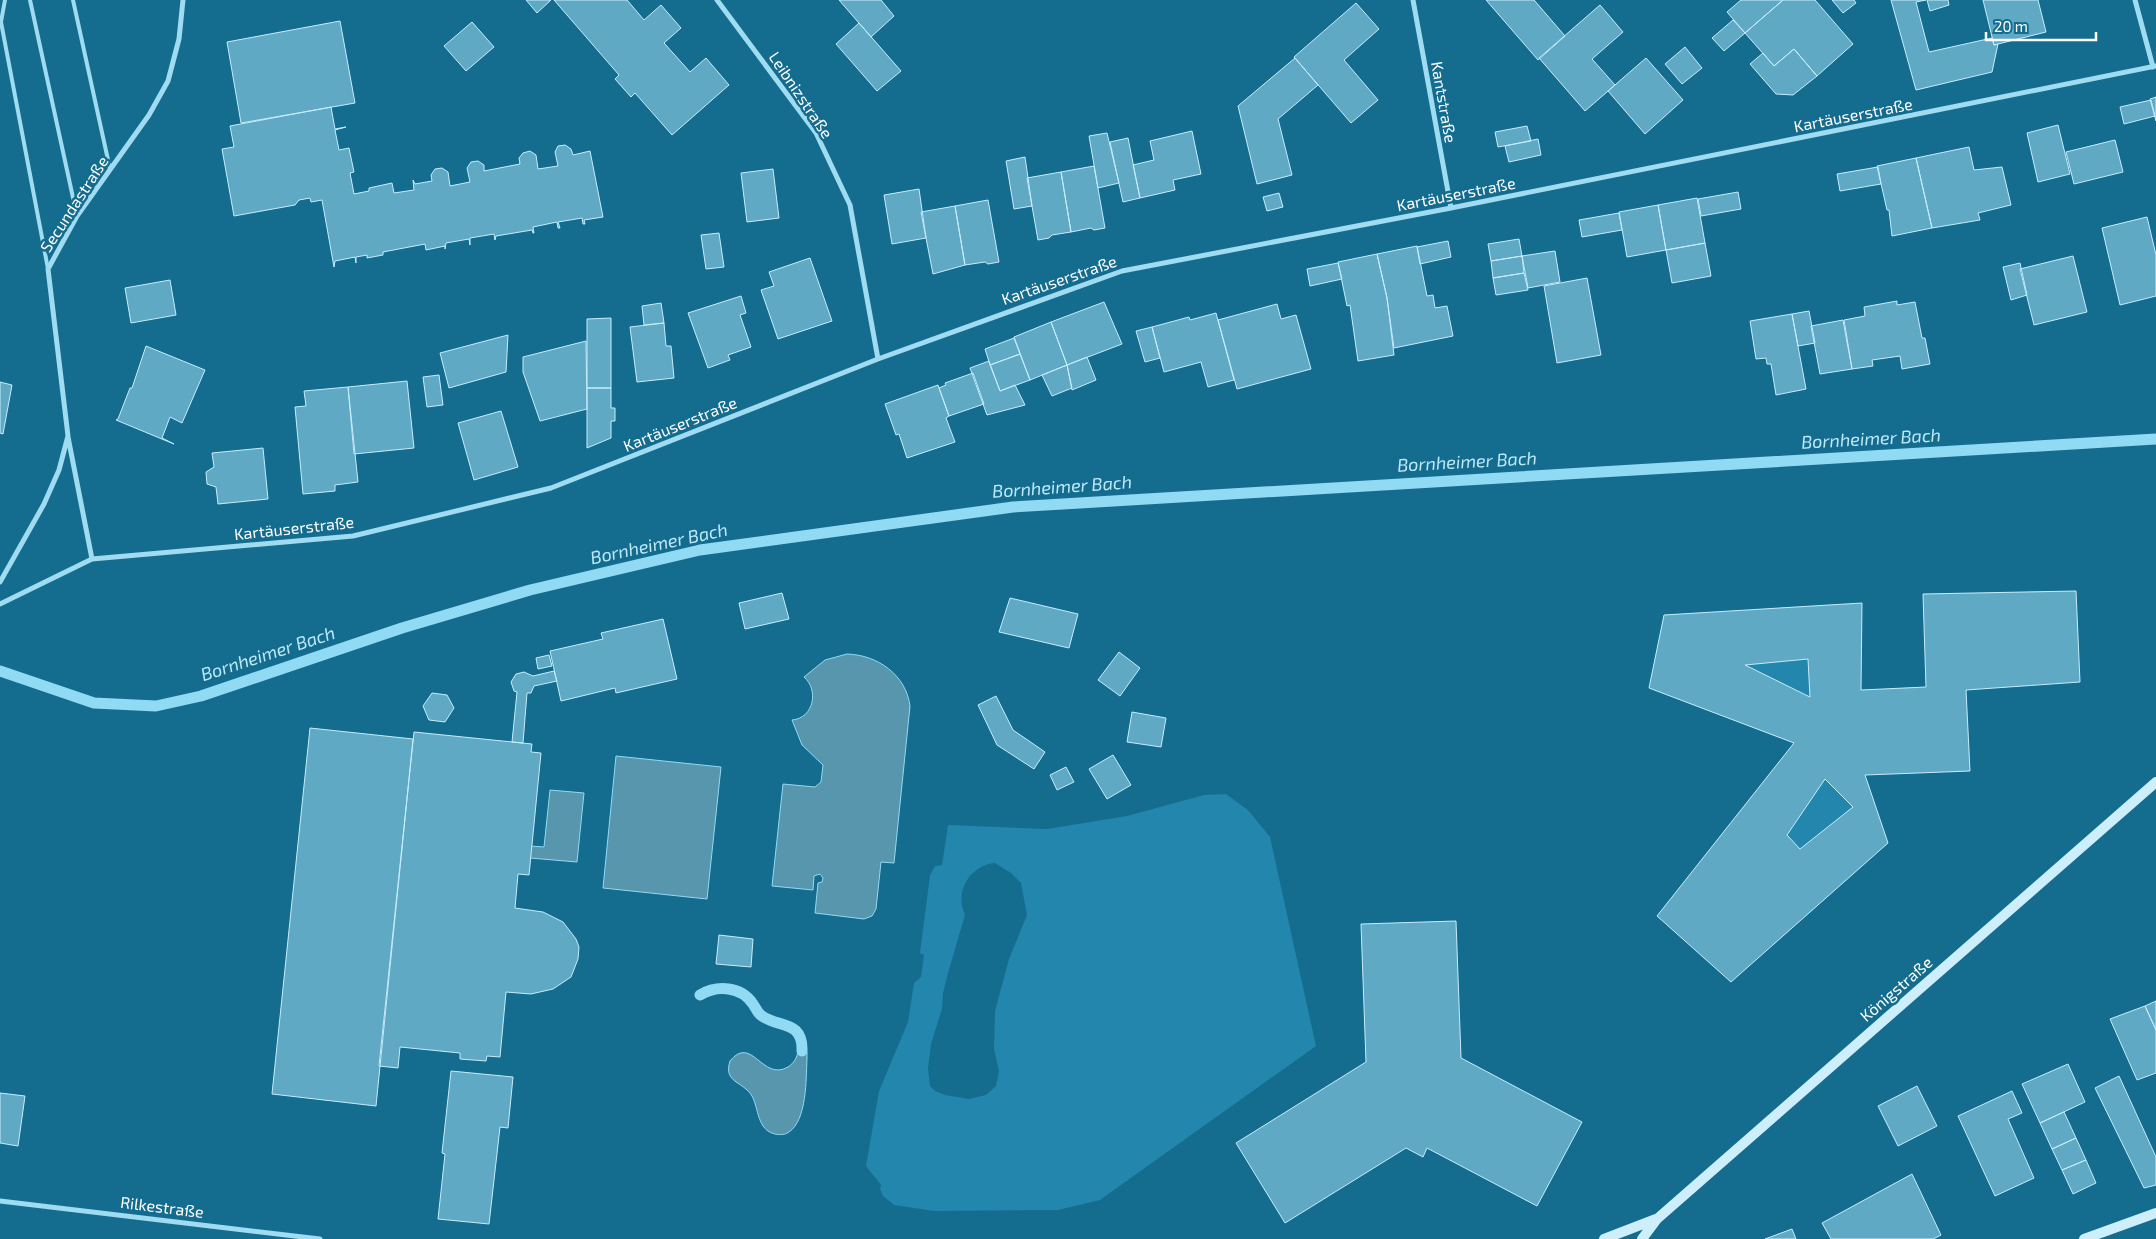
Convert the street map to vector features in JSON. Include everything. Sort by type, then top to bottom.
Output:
[{"type":"street","name":"Secundastraße","points":[[92,559],[68,436],[48,269],[77,216],[149,114],[168,81],[179,39],[183,0]]},
{"type":"street","name":"Leibnizstraße","points":[[717,0],[816,134],[850,205],[878,358]]},
{"type":"street","name":"Kantstraße","points":[[1413,0],[1450,208]]},
{"type":"street","points":[[2135,0],[2154,67]]},
{"type":"street","name":"Kartäuserstraße","points":[[0,604],[92,559],[353,536],[551,488],[878,358],[1122,271],[1450,208],[2154,67]]},
{"type":"street","name":"Secundastraße","points":[[0,582],[44,504],[59,470],[68,436]]},
{"type":"street","name":"Königstraße","points":[[1642,1239],[1657,1219],[2156,782]]},
{"type":"street","name":"Rilkestraße","points":[[0,1201],[320,1239]]},
{"type":"street","points":[[2084,1239],[2156,1213]]},
{"type":"street","name":"Königstraße","points":[[1604,1239],[1657,1219]]},
{"type":"lane","points":[[5,0],[1,22],[48,269]]},
{"type":"lane","points":[[30,0],[77,216]]},
{"type":"lane","points":[[73,0],[110,169]]},
{"type":"shaded area","points":[[847,654],[869,658],[889,669],[903,685],[910,706],[894,863],[881,862],[876,909],[872,916],[864,919],[815,913],[818,883],[822,882],[823,878],[820,874],[814,876],[813,890],[772,886],[783,784],[815,787],[821,782],[823,765],[802,745],[792,720],[805,714],[812,703],[812,689],[804,677],[825,660]]},
{"type":"shaded area","points":[[1808,659],[1810,697],[1745,665]]},
{"type":"shaded area","points":[[616,756],[721,767],[707,899],[603,888]]},
{"type":"shaded area","points":[[1825,779],[1853,807],[1800,849],[1787,835]]},
{"type":"shaded area","points":[[550,790],[584,793],[577,862],[530,858],[531,846],[544,847]]},
{"type":"shaded area","points":[[1226,794],[1248,810],[1270,837],[1316,1046],[1100,1200],[1058,1210],[934,1211],[894,1205],[883,1196],[880,1189],[881,1185],[866,1166],[879,1091],[908,1022],[914,983],[921,977],[924,955],[920,953],[930,875],[935,866],[942,865],[948,825],[1047,829],[1127,816],[1204,795]],"holes":[[[995,863],[1011,873],[1021,883],[1027,915],[1009,959],[995,1011],[994,1049],[999,1071],[996,1086],[986,1095],[969,1099],[945,1095],[935,1091],[930,1086],[928,1069],[931,1044],[942,1009],[943,993],[965,915],[962,906],[963,889],[966,881],[972,874],[986,865]]]},
{"type":"shaded area","points":[[798,1051],[807,1052],[806,1088],[802,1109],[795,1126],[789,1132],[786,1134],[775,1134],[769,1132],[762,1124],[752,1096],[729,1074],[730,1061],[738,1054],[745,1053],[771,1069],[779,1070],[792,1064]]},
{"type":"building","points":[[526,0],[551,0],[537,13]]},
{"type":"building","points":[[554,0],[627,0],[644,20],[661,5],[681,28],[664,43],[690,72],[706,58],[729,85],[672,135],[635,93],[631,97],[615,79],[619,75]]},
{"type":"building","points":[[839,0],[881,0],[894,16],[871,37]]},
{"type":"building","points":[[1486,0],[1534,0],[1565,36],[1538,60]]},
{"type":"building","points":[[1741,0],[1783,0],[1745,33],[1727,12]]},
{"type":"building","points":[[1783,0],[1815,0],[1853,44],[1817,76],[1794,49],[1774,66],[1745,33]]},
{"type":"building","points":[[1832,0],[1854,0],[1856,3],[1843,13]]},
{"type":"building","points":[[1891,0],[1926,0],[1916,2],[1929,52],[1992,38],[1994,45],[1998,44],[1992,72],[1916,90]]},
{"type":"building","points":[[1927,0],[1948,0],[1949,5],[1930,11]]},
{"type":"building","points":[[1983,0],[2038,0],[2046,32],[1994,45]]},
{"type":"building","points":[[1356,3],[1379,29],[1344,60],[1378,100],[1351,123],[1294,57]]},
{"type":"building","points":[[1600,5],[1623,32],[1592,59],[1615,85],[1585,111],[1539,58]]},
{"type":"building","points":[[1733,20],[1745,33],[1724,51],[1712,38]]},
{"type":"building","points":[[340,21],[355,103],[241,123],[227,42]]},
{"type":"building","points":[[472,22],[494,47],[466,71],[444,46]]},
{"type":"building","points":[[859,23],[901,71],[877,91],[836,44]]},
{"type":"building","points":[[1685,47],[1702,68],[1682,84],[1665,64]]},
{"type":"building","points":[[1794,49],[1817,76],[1793,95],[1776,94],[1750,64],[1763,53],[1774,66]]},
{"type":"building","points":[[1295,58],[1318,85],[1278,119],[1292,175],[1257,184],[1238,106]]},
{"type":"building","points":[[1646,58],[1683,100],[1645,134],[1608,91]]},
{"type":"building","points":[[2156,97],[2156,121],[2150,99]]},
{"type":"building","points":[[2151,100],[2155,116],[2124,124],[2120,107]]},
{"type":"building","points":[[331,107],[335,129],[346,127],[335,130],[339,150],[349,148],[354,172],[350,173],[354,194],[369,191],[369,188],[392,183],[394,193],[414,190],[413,180],[415,184],[432,181],[431,175],[435,169],[442,168],[448,172],[450,186],[470,182],[467,168],[471,162],[478,161],[484,165],[484,171],[520,164],[519,158],[523,153],[530,151],[536,155],[538,169],[558,166],[555,152],[558,146],[565,145],[571,149],[573,155],[590,151],[603,217],[584,220],[585,224],[583,224],[582,218],[558,222],[560,228],[558,228],[557,222],[533,227],[534,233],[532,230],[496,236],[495,240],[494,234],[470,238],[470,245],[469,239],[446,243],[445,249],[445,246],[426,250],[425,244],[383,252],[383,255],[367,258],[367,255],[356,257],[356,263],[355,257],[335,261],[334,267],[322,200],[311,202],[310,198],[299,200],[295,205],[234,216],[222,149],[234,147],[230,126]]},
{"type":"building","points":[[2058,125],[2070,174],[2038,182],[2027,133]]},
{"type":"building","points":[[1527,126],[1531,141],[1498,147],[1495,132]]},
{"type":"building","points":[[1192,131],[1201,174],[1173,180],[1175,190],[1140,198],[1133,165],[1154,160],[1150,141]]},
{"type":"building","points":[[1107,133],[1119,183],[1098,188],[1089,136]]},
{"type":"building","points":[[1128,138],[1140,198],[1123,202],[1110,142]]},
{"type":"building","points":[[1538,139],[1541,155],[1509,162],[1505,146]]},
{"type":"building","points":[[2115,140],[2123,172],[2074,184],[2066,152]]},
{"type":"building","points":[[1969,147],[1974,170],[2002,167],[2011,205],[1978,213],[1980,220],[1932,228],[1916,158]]},
{"type":"building","points":[[1025,157],[1032,206],[1014,209],[1006,161]]},
{"type":"building","points":[[1916,158],[1932,228],[1892,236],[1889,210],[1887,210],[1877,166]]},
{"type":"building","points":[[1094,166],[1105,228],[1094,230],[1091,228],[1071,232],[1061,172]]},
{"type":"building","points":[[1878,167],[1881,184],[1840,191],[1837,174]]},
{"type":"building","points":[[773,169],[779,218],[747,222],[741,173]]},
{"type":"building","points":[[1061,172],[1071,232],[1052,235],[1049,238],[1038,240],[1027,178]]},
{"type":"building","points":[[919,189],[926,238],[892,244],[884,195]]},
{"type":"building","points":[[1738,192],[1741,209],[1701,216],[1698,199]]},
{"type":"building","points":[[1279,193],[1283,207],[1267,211],[1263,197]]},
{"type":"building","points":[[1697,198],[1705,243],[1666,250],[1658,205]]},
{"type":"building","points":[[988,200],[999,262],[965,265],[955,206]]},
{"type":"building","points":[[1658,205],[1666,250],[1627,257],[1619,212]]},
{"type":"building","points":[[955,206],[965,265],[933,274],[921,212]]},
{"type":"building","points":[[1619,213],[1622,230],[1582,237],[1579,220]]},
{"type":"building","points":[[2147,217],[2156,255],[2156,296],[2120,305],[2102,228]]},
{"type":"building","points":[[719,233],[724,267],[706,269],[701,235]]},
{"type":"building","points":[[1519,239],[1522,256],[1491,261],[1488,244]]},
{"type":"building","points":[[1448,241],[1451,257],[1420,264],[1417,247]]},
{"type":"building","points":[[1705,243],[1711,276],[1672,283],[1666,250]]},
{"type":"building","points":[[1417,246],[1427,296],[1433,295],[1435,308],[1447,306],[1453,336],[1394,348],[1387,298],[1377,254]]},
{"type":"building","points":[[1555,251],[1560,282],[1528,288],[1522,256]]},
{"type":"building","points":[[1377,254],[1387,298],[1394,355],[1358,361],[1350,305],[1347,306],[1338,262]]},
{"type":"building","points":[[1522,256],[1524,273],[1493,278],[1491,261]]},
{"type":"building","points":[[2073,256],[2087,312],[2034,325],[2020,269]]},
{"type":"building","points":[[810,258],[832,321],[778,339],[761,290],[774,286],[769,272]]},
{"type":"building","points":[[1338,263],[1342,279],[1310,286],[1307,269]]},
{"type":"building","points":[[2020,263],[2027,295],[2011,300],[2003,267]]},
{"type":"building","points":[[1524,273],[1528,290],[1496,295],[1493,278]]},
{"type":"building","points":[[1587,278],[1601,355],[1557,363],[1544,286]]},
{"type":"building","points":[[170,280],[176,315],[131,323],[125,288]]},
{"type":"building","points":[[741,296],[746,313],[740,315],[751,347],[728,355],[730,360],[708,368],[688,313]]},
{"type":"building","points":[[1897,301],[1897,305],[1915,302],[1922,338],[1925,338],[1930,364],[1902,369],[1900,356],[1872,360],[1873,366],[1852,369],[1844,320],[1865,316],[1864,307]]},
{"type":"building","points":[[1104,302],[1122,344],[1067,365],[1051,322]]},
{"type":"building","points":[[661,303],[664,323],[644,325],[642,306]]},
{"type":"building","points":[[1277,304],[1281,319],[1296,315],[1311,369],[1237,389],[1218,320]]},
{"type":"building","points":[[1809,311],[1815,343],[1798,346],[1792,314]]},
{"type":"building","points":[[1216,313],[1234,380],[1208,387],[1201,362],[1164,372],[1152,327],[1189,317],[1190,320]]},
{"type":"building","points":[[1792,314],[1806,389],[1776,395],[1771,364],[1767,364],[1766,358],[1756,359],[1750,321]]},
{"type":"building","points":[[611,318],[611,388],[587,388],[587,319]]},
{"type":"building","points":[[1843,320],[1852,369],[1820,374],[1811,326]]},
{"type":"building","points":[[1051,322],[1067,365],[1030,380],[1014,337]]},
{"type":"building","points":[[664,323],[666,346],[671,346],[674,378],[637,382],[630,327]]},
{"type":"building","points":[[1152,327],[1160,358],[1145,362],[1136,331]]},
{"type":"building","points":[[508,335],[506,372],[449,388],[440,353]]},
{"type":"building","points":[[1014,338],[1020,354],[990,365],[985,349]]},
{"type":"building","points":[[586,341],[587,409],[540,421],[523,372],[523,357]]},
{"type":"building","points":[[146,346],[205,370],[182,423],[170,417],[162,438],[174,444],[116,420],[130,388],[132,388]]},
{"type":"building","points":[[1020,354],[1030,380],[1000,391],[990,365]]},
{"type":"building","points":[[1087,357],[1096,380],[1072,390],[1067,365]]},
{"type":"building","points":[[989,361],[1000,391],[1015,385],[1025,405],[987,415],[970,368]]},
{"type":"building","points":[[1067,365],[1072,388],[1052,396],[1042,375]]},
{"type":"building","points":[[973,373],[984,404],[949,416],[939,388],[946,385],[945,383]]},
{"type":"building","points":[[439,375],[443,405],[427,407],[423,377]]},
{"type":"building","points":[[407,381],[414,448],[354,454],[348,387]]},
{"type":"building","points":[[0,382],[12,385],[3,434],[0,433]]},
{"type":"building","points":[[938,385],[949,416],[946,418],[955,442],[907,458],[899,434],[896,435],[885,404]]},
{"type":"building","points":[[348,387],[358,482],[335,485],[335,491],[303,494],[295,407],[306,406],[304,391]]},
{"type":"building","points":[[587,388],[611,388],[611,408],[615,408],[615,421],[611,421],[611,438],[587,448]]},
{"type":"building","points":[[501,411],[518,467],[474,480],[458,423]]},
{"type":"building","points":[[263,448],[268,499],[218,504],[216,487],[207,484],[206,472],[214,467],[212,453]]},
{"type":"building","points":[[2076,591],[2080,682],[1966,690],[1970,771],[1865,775],[1888,843],[1731,982],[1657,916],[1794,743],[1649,688],[1664,615],[1862,603],[1861,690],[1926,687],[1923,594]],"holes":[[[1808,659],[1810,697],[1745,665]],[[1825,779],[1853,807],[1800,849],[1787,835]]]},
{"type":"building","points":[[782,593],[789,619],[745,629],[739,603]]},
{"type":"building","points":[[1010,598],[1078,614],[1069,648],[999,632]]},
{"type":"building","points":[[663,619],[677,679],[616,693],[615,688],[561,701],[550,651],[603,639],[601,633]]},
{"type":"building","points":[[1119,652],[1140,668],[1120,696],[1098,680]]},
{"type":"building","points":[[549,655],[552,666],[538,669],[536,658]]},
{"type":"building","points":[[554,671],[557,681],[534,686],[531,693],[527,693],[523,743],[512,742],[517,692],[514,691],[511,682],[516,674],[524,672],[533,676]]},
{"type":"building","points":[[432,693],[447,695],[454,708],[445,722],[429,720],[423,706]]},
{"type":"building","points":[[996,696],[1013,730],[1045,752],[1034,769],[997,745],[978,705]]},
{"type":"building","points":[[1132,712],[1166,718],[1161,747],[1127,742]]},
{"type":"building","points":[[310,728],[413,739],[376,1106],[272,1094]]},
{"type":"building","points":[[414,732],[532,744],[531,752],[541,753],[529,875],[518,874],[515,908],[543,912],[563,922],[576,939],[579,947],[578,959],[571,977],[553,989],[531,994],[506,992],[500,1057],[487,1056],[486,1061],[460,1059],[460,1053],[400,1047],[398,1068],[379,1066]]},
{"type":"building","points":[[1113,755],[1131,785],[1107,799],[1089,769]]},
{"type":"building","points":[[1066,767],[1074,782],[1057,790],[1050,775]]},
{"type":"building","points":[[1456,921],[1461,1058],[1582,1122],[1537,1206],[1427,1148],[1423,1157],[1406,1148],[1285,1223],[1236,1143],[1366,1062],[1361,924]]},
{"type":"building","points":[[719,935],[753,939],[751,967],[716,964]]},
{"type":"building","points":[[2156,1001],[2156,1030],[2145,1006]]},
{"type":"building","points":[[2145,1006],[2156,1030],[2156,1073],[2137,1080],[2110,1019]]},
{"type":"building","points":[[2068,1064],[2085,1102],[2040,1123],[2022,1084]]},
{"type":"building","points":[[451,1071],[513,1077],[508,1128],[500,1127],[489,1224],[438,1219],[445,1154],[442,1153]]},
{"type":"building","points":[[2119,1076],[2156,1157],[2156,1185],[2144,1188],[2095,1088]]},
{"type":"building","points":[[1917,1086],[1937,1126],[1898,1146],[1878,1106]]},
{"type":"building","points":[[2012,1091],[2022,1113],[2008,1119],[2034,1178],[1995,1196],[1958,1116]]},
{"type":"building","points":[[0,1093],[25,1096],[18,1146],[0,1143]]},
{"type":"building","points":[[2064,1112],[2076,1138],[2052,1149],[2040,1123]]},
{"type":"building","points":[[2076,1138],[2086,1160],[2062,1170],[2052,1149]]},
{"type":"building","points":[[2086,1160],[2096,1183],[2073,1194],[2062,1170]]},
{"type":"building","points":[[1912,1174],[1941,1235],[1933,1239],[1831,1239],[1822,1223]]},
{"type":"building","points":[[1792,1229],[1796,1239],[1765,1239]]},
{"type":"waterway","name":"Bornheimer Bach","points":[[0,671],[94,703],[156,706],[201,696],[402,628],[530,590],[700,550],[1013,507],[2156,439]]},
{"type":"waterway","points":[[700,995],[721,989],[728,989],[742,994],[748,998],[762,1016],[794,1029],[799,1034],[802,1051]]}]
